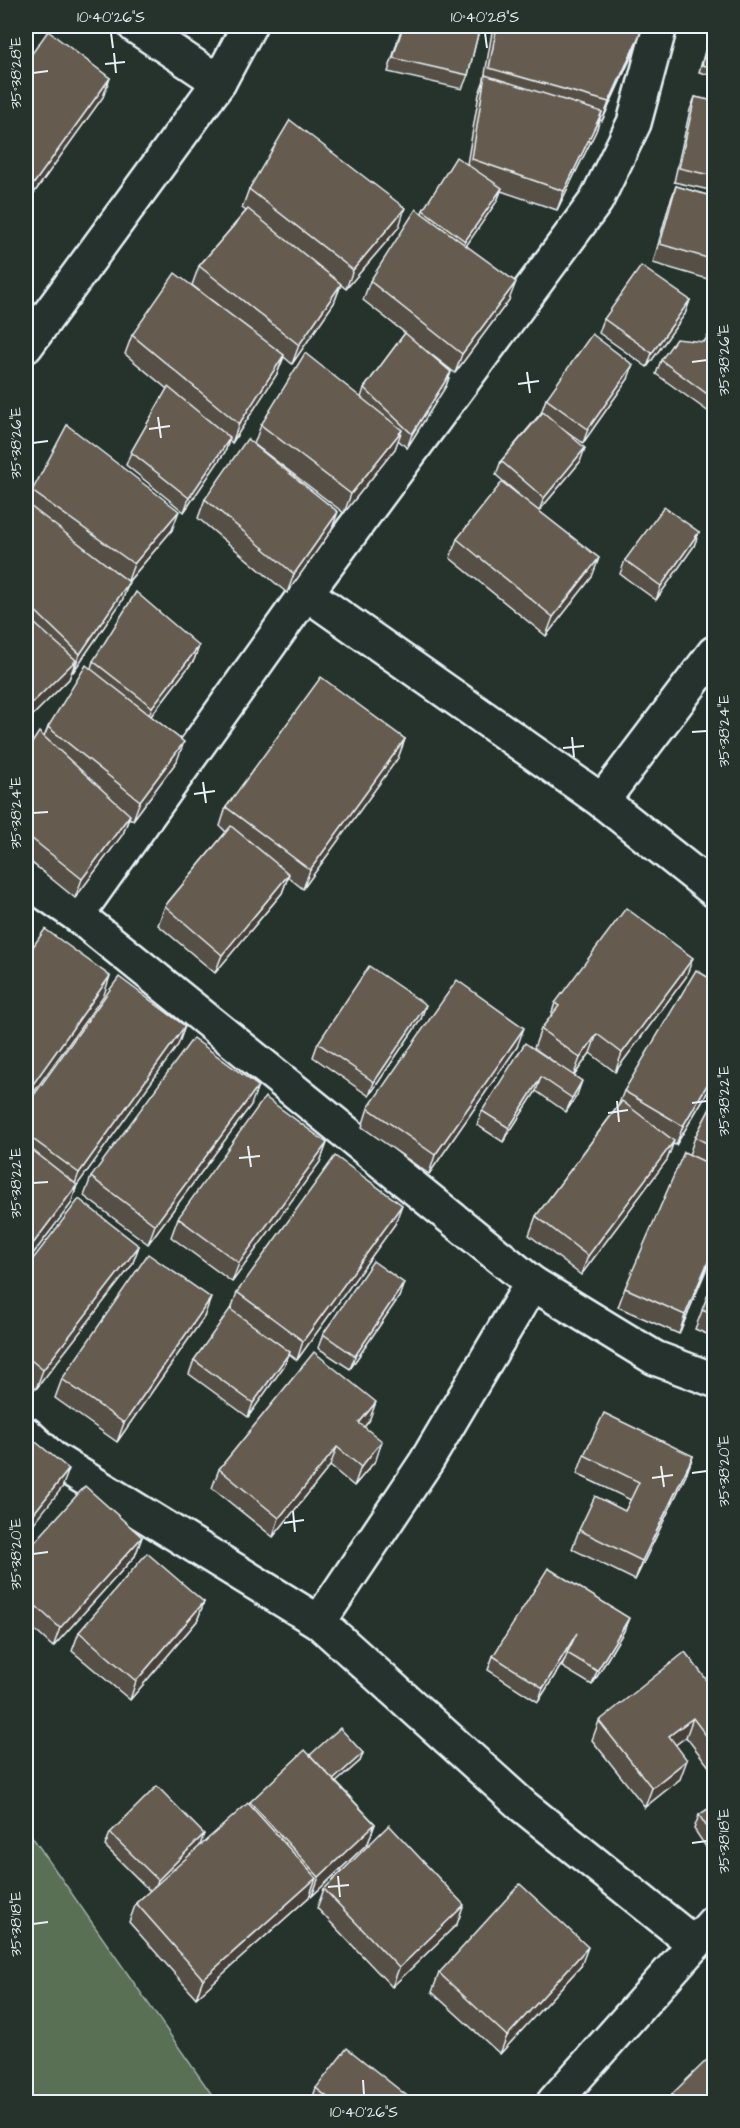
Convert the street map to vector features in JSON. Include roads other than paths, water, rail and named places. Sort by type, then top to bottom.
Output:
[{"type":"street","points":[[135,26],[219,82]]},
{"type":"street","points":[[26,346],[219,82],[249,26]]},
{"type":"street","points":[[77,915],[306,593],[596,201],[634,123],[660,26]]},
{"type":"street","points":[[306,593],[602,801],[714,890]]},
{"type":"street","points":[[602,801],[714,652]]},
{"type":"street","points":[[26,880],[77,915],[532,1283],[655,1358],[714,1380]]},
{"type":"street","points":[[319,1622],[426,1462],[532,1283]]},
{"type":"street","points":[[26,1434],[52,1458],[319,1622],[523,1806],[705,1933],[554,2103]]}]
